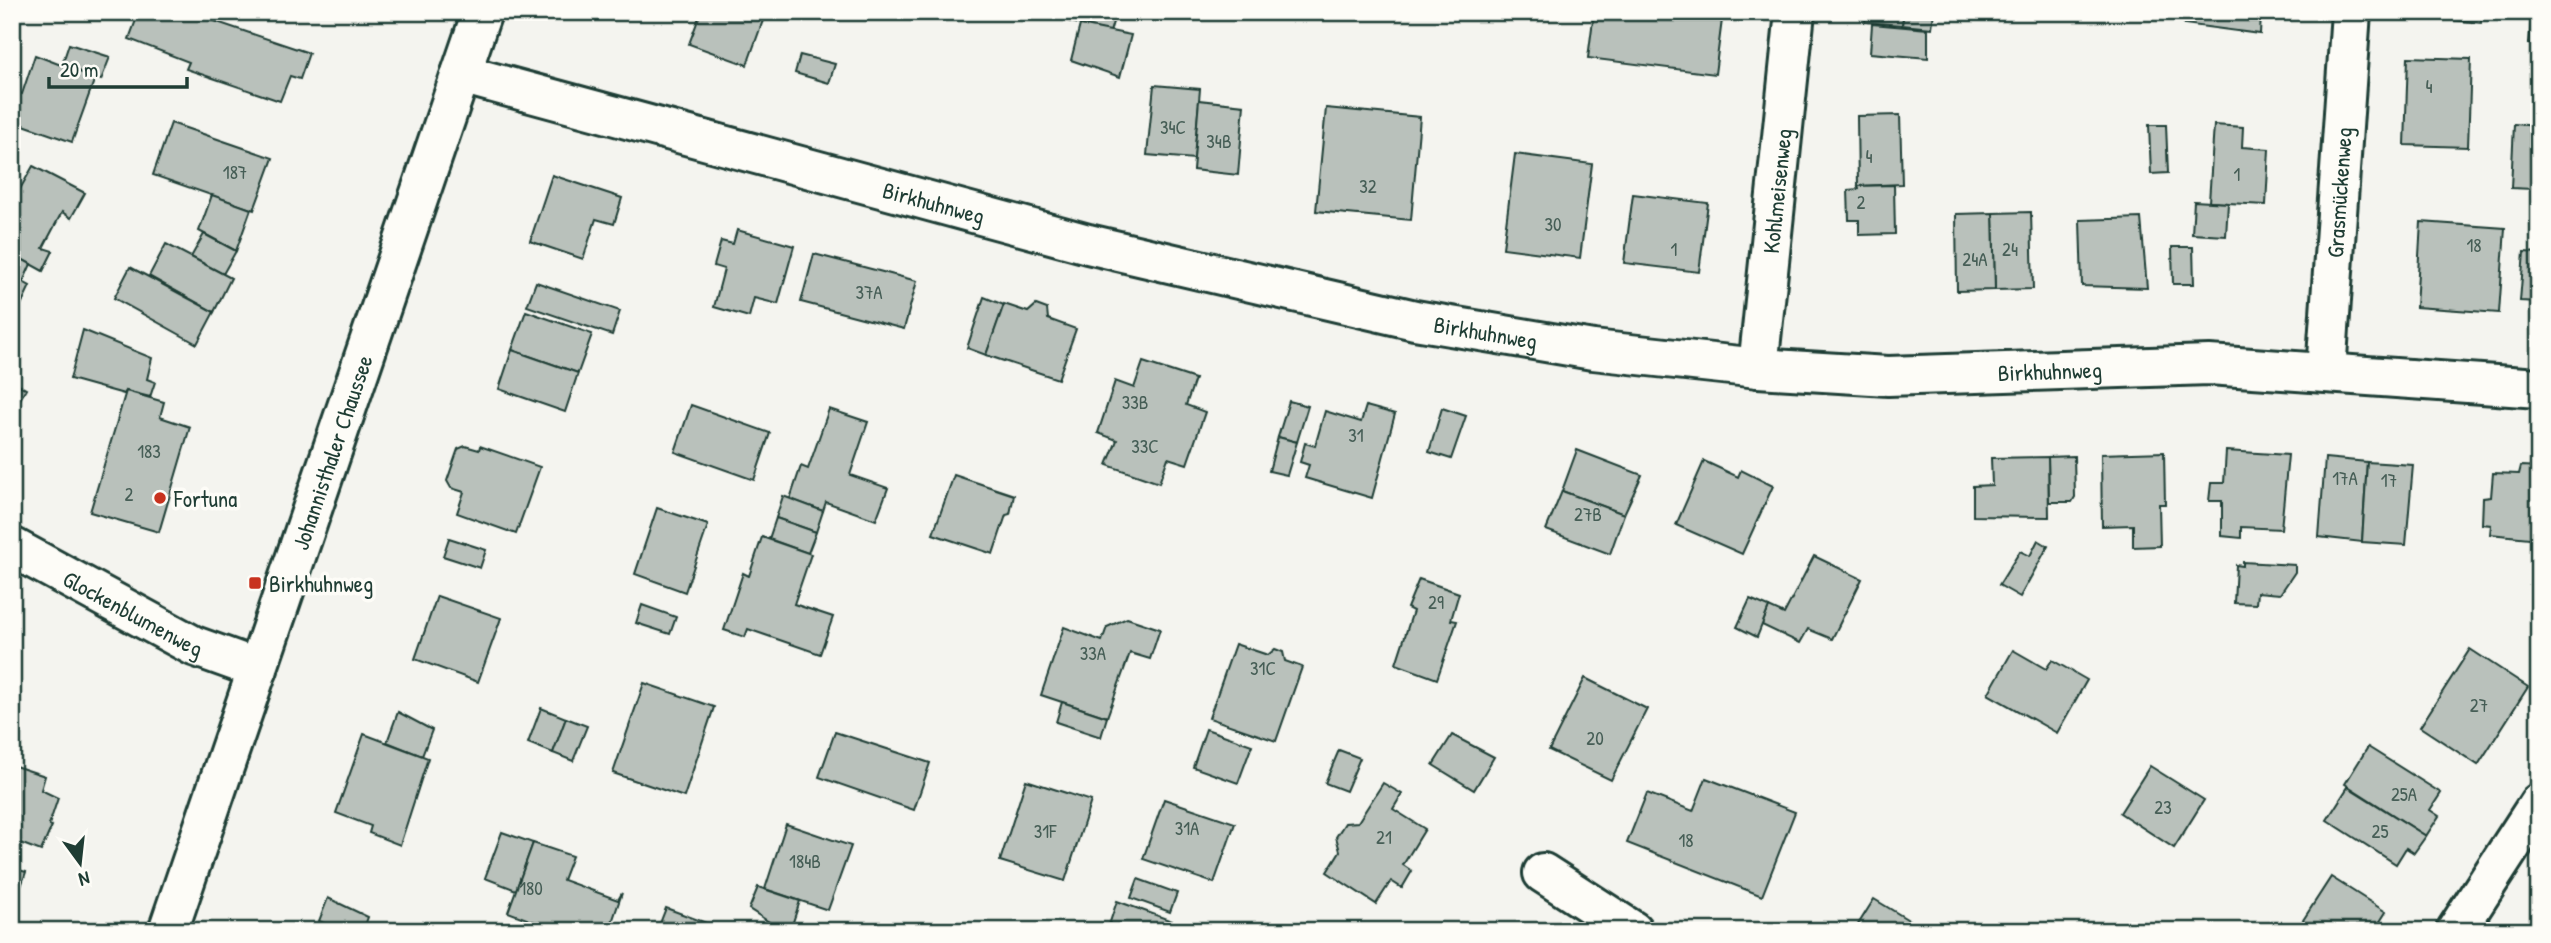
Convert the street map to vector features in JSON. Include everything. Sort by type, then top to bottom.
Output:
[{"type":"street","name":"Johannisthaler Chaussee","points":[[168,931],[482,12]]},
{"type":"street","name":"Kohlmeisenweg","points":[[1758,368],[1796,12]]},
{"type":"street","name":"Grasmückenweg","points":[[2326,372],[2351,12]]},
{"type":"street","name":"Birkhuhnweg","points":[[461,74],[1088,244],[1415,320],[1593,351],[1758,368],[1888,376],[2210,365],[2539,388]]},
{"type":"street","name":"Glockenblumenweg","points":[[12,547],[194,646],[258,669]]},
{"type":"street","points":[[2456,931],[2539,803]]},
{"type":"street","points":[[1543,873],[1633,931]]},
{"type":"building","points":[[139,12],[155,18],[169,17],[174,12],[204,12],[211,20],[309,53],[300,79],[290,76],[280,101],[186,69],[189,62],[129,39]]},
{"type":"building","points":[[701,12],[766,12],[747,65],[689,44]]},
{"type":"building","points":[[1057,12],[1116,12],[1110,32],[1056,18]]},
{"type":"building","points":[[1594,12],[1723,12],[1715,74],[1588,58]]},
{"type":"building","points":[[1866,12],[1904,12],[1902,25],[1865,22]]},
{"type":"building","points":[[1904,12],[1934,12],[1932,28],[1902,25]]},
{"type":"building","points":[[2185,12],[2261,12],[2260,34],[2184,24]]},
{"type":"building","points":[[2413,12],[2482,12],[2481,23],[2413,16]]},
{"type":"building","points":[[2532,12],[2539,12],[2539,45],[2529,44]]},
{"type":"building","points":[[1872,24],[1928,29],[1928,58],[1870,53]]},
{"type":"building","points":[[1080,25],[1131,35],[1120,77],[1071,60]]},
{"type":"building","points":[[69,44],[110,57],[101,80],[62,65]]},
{"type":"building","points":[[35,55],[95,78],[72,142],[12,121],[12,90],[22,94]]},
{"type":"building","points":[[800,55],[835,64],[829,83],[795,73]]},
{"type":"building","points":[[2408,57],[2471,59],[2468,147],[2405,145]]},
{"type":"building","points":[[1154,85],[1200,89],[1194,159],[1147,155]]},
{"type":"building","points":[[1199,100],[1244,105],[1238,175],[1193,170]]},
{"type":"building","points":[[1326,108],[1420,117],[1411,220],[1316,211]]},
{"type":"building","points":[[1900,115],[1902,184],[1858,186],[1857,116]]},
{"type":"building","points":[[171,123],[273,158],[254,210],[153,175]]},
{"type":"building","points":[[2514,124],[2537,126],[2533,189],[2511,188]]},
{"type":"building","points":[[2149,125],[2166,125],[2168,173],[2151,174]]},
{"type":"building","points":[[2214,125],[2243,127],[2242,147],[2269,149],[2266,205],[2209,202]]},
{"type":"building","points":[[1515,154],[1592,164],[1580,258],[1503,248]]},
{"type":"building","points":[[33,166],[85,193],[71,218],[62,212],[43,248],[53,251],[43,271],[12,254],[12,203]]},
{"type":"building","points":[[552,175],[622,198],[614,224],[596,219],[583,259],[530,241]]},
{"type":"building","points":[[1894,185],[1895,234],[1859,235],[1859,220],[1849,220],[1848,190],[1859,189],[1858,186]]},
{"type":"building","points":[[1633,194],[1708,203],[1699,272],[1624,263]]},
{"type":"building","points":[[212,195],[251,209],[236,251],[199,231]]},
{"type":"building","points":[[2194,201],[2228,203],[2226,236],[2192,234]]},
{"type":"building","points":[[2031,212],[2033,289],[1995,290],[1993,213]]},
{"type":"building","points":[[1993,213],[1995,290],[1957,291],[1956,214]]},
{"type":"building","points":[[2141,218],[2147,288],[2082,286],[2080,220]]},
{"type":"building","points":[[2421,222],[2505,228],[2499,313],[2416,307]]},
{"type":"building","points":[[737,230],[794,246],[778,304],[754,298],[749,317],[714,307],[724,269],[714,266],[721,241],[733,244]]},
{"type":"building","points":[[204,234],[236,251],[223,274],[191,257]]},
{"type":"building","points":[[166,244],[231,278],[214,312],[149,276]]},
{"type":"building","points":[[2172,247],[2193,247],[2194,284],[2173,284]]},
{"type":"building","points":[[2524,252],[2539,253],[2539,302],[2520,301]]},
{"type":"building","points":[[12,254],[31,264],[23,282],[12,276]]},
{"type":"building","points":[[814,254],[917,281],[904,329],[801,302]]},
{"type":"building","points":[[130,267],[214,312],[197,344],[114,298]]},
{"type":"building","points":[[12,276],[30,286],[19,309],[12,305]]},
{"type":"building","points":[[536,282],[620,311],[612,335],[527,306]]},
{"type":"building","points":[[984,297],[1004,305],[986,355],[967,348]]},
{"type":"building","points":[[1004,304],[1028,312],[1036,305],[1047,309],[1048,319],[1076,329],[1058,379],[986,355]]},
{"type":"building","points":[[526,311],[592,334],[578,373],[512,350]]},
{"type":"building","points":[[83,330],[152,358],[147,379],[155,382],[150,397],[126,391],[124,394],[70,379]]},
{"type":"building","points":[[512,350],[578,373],[565,412],[499,389]]},
{"type":"building","points":[[1143,362],[1195,379],[1186,405],[1205,412],[1187,464],[1168,458],[1159,483],[1107,465],[1117,440],[1098,433],[1115,381],[1134,388]]},
{"type":"building","points":[[12,381],[26,389],[12,413]]},
{"type":"building","points":[[126,391],[164,402],[160,417],[190,427],[159,532],[90,512]]},
{"type":"building","points":[[1289,401],[1308,406],[1297,442],[1278,437]]},
{"type":"building","points":[[691,405],[770,433],[754,480],[675,452]]},
{"type":"building","points":[[1366,406],[1395,414],[1372,498],[1305,478],[1309,465],[1300,462],[1305,443],[1315,446],[1325,411],[1361,422]]},
{"type":"building","points":[[1442,408],[1466,416],[1451,459],[1429,452]]},
{"type":"building","points":[[829,409],[868,422],[850,475],[888,488],[876,520],[826,502],[823,511],[790,499],[801,466],[808,469]]},
{"type":"building","points":[[1278,437],[1297,442],[1287,475],[1269,471]]},
{"type":"building","points":[[465,446],[479,450],[480,446],[540,467],[516,534],[457,513],[464,492],[451,488],[447,481],[458,449]]},
{"type":"building","points":[[1577,450],[1642,475],[1624,514],[1562,491]]},
{"type":"building","points":[[2226,451],[2288,455],[2281,529],[2241,527],[2241,538],[2222,536],[2222,501],[2209,501],[2211,483],[2224,483]]},
{"type":"building","points":[[2164,452],[2165,504],[2159,504],[2160,546],[2133,547],[2133,525],[2102,526],[2101,454]]},
{"type":"building","points":[[2074,456],[2075,497],[2072,502],[2049,502],[2048,457]]},
{"type":"building","points":[[2048,457],[2049,517],[1973,516],[1973,486],[1992,485],[1991,458]]},
{"type":"building","points":[[2325,458],[2367,462],[2362,542],[2319,537]]},
{"type":"building","points":[[1704,461],[1738,477],[1741,470],[1773,486],[1742,554],[1676,525]]},
{"type":"building","points":[[2367,462],[2413,465],[2406,545],[2362,542]]},
{"type":"building","points":[[2521,466],[2539,467],[2539,539],[2490,534],[2491,525],[2482,524],[2483,498],[2491,497],[2493,473],[2519,474]]},
{"type":"building","points":[[954,475],[1014,495],[1010,514],[1006,515],[993,554],[933,534]]},
{"type":"building","points":[[1562,491],[1624,514],[1610,554],[1546,530]]},
{"type":"building","points":[[783,496],[823,511],[816,532],[776,518]]},
{"type":"building","points":[[657,508],[708,525],[685,592],[635,574]]},
{"type":"building","points":[[776,518],[816,532],[808,553],[769,539]]},
{"type":"building","points":[[762,537],[811,554],[794,604],[833,617],[820,654],[748,629],[745,637],[724,630],[743,573],[749,576]]},
{"type":"building","points":[[449,538],[486,550],[480,568],[443,556]]},
{"type":"building","points":[[2038,540],[2048,546],[2020,597],[1999,585],[2020,551],[2030,556]]},
{"type":"building","points":[[1814,556],[1862,579],[1832,639],[1808,629],[1800,643],[1762,625],[1769,607],[1784,614]]},
{"type":"building","points":[[2243,562],[2295,565],[2295,572],[2280,594],[2257,592],[2256,604],[2234,603],[2236,565],[2243,566]]},
{"type":"building","points":[[1419,579],[1459,593],[1451,620],[1457,621],[1437,679],[1396,664],[1413,611],[1407,608]]},
{"type":"building","points":[[437,596],[501,618],[478,682],[415,659]]},
{"type":"building","points":[[1750,599],[1769,607],[1757,637],[1737,627]]},
{"type":"building","points":[[642,605],[676,617],[670,634],[636,623]]},
{"type":"building","points":[[1127,618],[1160,629],[1150,659],[1130,653],[1107,717],[1041,695],[1064,627],[1102,641],[1107,627]]},
{"type":"building","points":[[1235,644],[1268,655],[1275,649],[1283,652],[1285,661],[1302,667],[1276,741],[1209,718]]},
{"type":"building","points":[[2470,649],[2528,687],[2478,765],[2420,727]]},
{"type":"building","points":[[2013,650],[2046,669],[2052,660],[2087,680],[2057,733],[1988,694]]},
{"type":"building","points":[[1585,678],[1647,709],[1611,780],[1549,750]]},
{"type":"building","points":[[644,683],[714,707],[684,797],[613,773]]},
{"type":"building","points":[[1062,702],[1107,717],[1101,737],[1056,722]]},
{"type":"building","points":[[541,708],[566,718],[553,753],[528,743]]},
{"type":"building","points":[[398,712],[432,730],[422,756],[387,742]]},
{"type":"building","points":[[566,718],[587,726],[573,761],[553,753]]},
{"type":"building","points":[[1206,729],[1252,745],[1238,783],[1193,767]]},
{"type":"building","points":[[835,732],[930,763],[914,810],[819,777]]},
{"type":"building","points":[[364,734],[428,758],[400,845],[369,833],[371,826],[336,813]]},
{"type":"building","points":[[1452,735],[1494,757],[1474,790],[1433,765]]},
{"type":"building","points":[[2368,747],[2441,793],[2430,810],[2439,816],[2426,836],[2345,784]]},
{"type":"building","points":[[1339,750],[1360,758],[1346,791],[1325,783]]},
{"type":"building","points":[[12,765],[45,776],[41,790],[58,798],[49,825],[52,826],[41,851],[12,840]]},
{"type":"building","points":[[2150,766],[2204,800],[2174,848],[2120,813]]},
{"type":"building","points":[[1706,778],[1795,812],[1762,896],[1627,843],[1647,793],[1693,811]]},
{"type":"building","points":[[1026,780],[1091,801],[1065,881],[1000,861]]},
{"type":"building","points":[[1383,783],[1402,794],[1393,809],[1425,829],[1403,865],[1412,871],[1402,888],[1391,881],[1376,904],[1327,872],[1340,851],[1336,837],[1345,823],[1358,822]]},
{"type":"building","points":[[2348,787],[2426,836],[2414,853],[2406,848],[2396,864],[2327,820]]},
{"type":"building","points":[[1164,799],[1235,823],[1214,883],[1143,859]]},
{"type":"building","points":[[786,824],[851,846],[828,910],[765,889]]},
{"type":"building","points":[[502,832],[533,843],[516,890],[485,878]]},
{"type":"building","points":[[533,843],[572,856],[563,880],[618,900],[622,893],[609,931],[541,931],[543,925],[508,912]]},
{"type":"building","points":[[12,868],[26,872],[17,898],[12,897]]},
{"type":"building","points":[[2331,877],[2386,912],[2374,931],[2296,931]]},
{"type":"building","points":[[1138,879],[1177,893],[1170,912],[1131,898]]},
{"type":"building","points":[[758,887],[800,901],[790,931],[783,931],[749,909]]},
{"type":"building","points":[[328,898],[368,917],[363,931],[343,931],[319,921]]},
{"type":"building","points":[[1874,899],[1925,930],[1854,931]]},
{"type":"building","points":[[1117,901],[1175,922],[1172,931],[1107,931]]},
{"type":"building","points":[[666,908],[712,925],[710,931],[657,931]]},
{"type":"place","name":"Fortuna","points":[[160,498]]},
{"type":"place","name":"Birkhuhnweg","points":[[255,583]]}]
